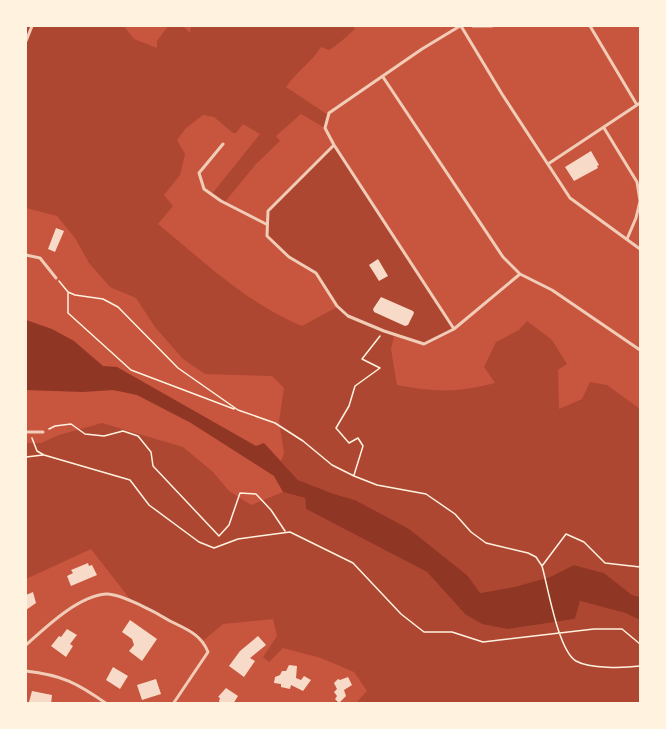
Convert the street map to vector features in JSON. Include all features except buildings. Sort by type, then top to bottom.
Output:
[{"type":"street","points":[[26,41],[32,26]]},
{"type":"street","points":[[454,329],[325,128],[329,113],[461,26],[570,198],[640,249]]},
{"type":"street","points":[[473,26],[492,26]]},
{"type":"street","points":[[548,164],[639,104],[590,26]]},
{"type":"street","points":[[383,77],[493,244],[520,274],[552,290],[640,350]]},
{"type":"street","points":[[604,128],[636,182],[640,201],[627,239]]},
{"type":"street","points":[[223,144],[199,174],[204,189],[221,201],[266,224]]},
{"type":"street","points":[[334,145],[268,211],[266,224],[267,236],[290,257],[316,273],[337,306],[348,316],[424,344],[454,329],[520,274]]},
{"type":"street","points":[[26,255],[40,258],[56,278]]},
{"type":"street","points":[[27,432],[43,432]]},
{"type":"street","points":[[26,645],[84,599],[108,594],[149,609],[204,640],[208,652],[173,704]]},
{"type":"street","points":[[26,671],[59,676],[79,684],[107,704]]},
{"type":"path","points":[[56,278],[68,292],[83,297],[103,299],[118,307],[178,368],[238,411]]},
{"type":"path","points":[[68,292],[68,313],[131,370],[275,423],[303,441],[332,465],[377,485],[426,494],[455,514],[471,532],[486,543],[536,557],[546,578],[559,634],[574,660],[584,664],[613,667],[640,666]]},
{"type":"path","points":[[354,476],[363,446],[358,438],[349,443],[336,428],[350,406],[355,386],[380,368],[362,358],[384,331]]},
{"type":"path","points":[[43,432],[54,426],[72,424],[85,434],[104,436],[123,431],[138,436],[151,452],[153,466],[219,536],[229,525],[240,493],[256,494],[271,510],[286,532]]},
{"type":"path","points":[[27,432],[37,451],[44,455],[130,480],[149,505],[199,542],[214,548],[238,539],[290,532],[352,563],[401,614],[424,632],[452,632],[483,642],[594,629],[622,629],[640,644]]},
{"type":"path","points":[[26,457],[44,455]]},
{"type":"path","points":[[542,566],[566,534],[584,542],[605,563],[640,567]]},
{"type":"shaded area","points":[[26,26],[124,26],[134,39],[157,48],[157,41],[168,26],[183,26],[190,33],[191,26],[353,26],[355,29],[329,50],[321,47],[286,87],[328,115],[325,128],[301,114],[276,136],[280,141],[256,164],[224,203],[211,195],[260,134],[243,124],[236,133],[233,133],[214,117],[203,115],[186,128],[177,140],[185,154],[180,175],[164,195],[173,206],[158,224],[245,294],[282,317],[302,326],[337,307],[316,273],[289,257],[267,236],[268,211],[334,145],[454,329],[424,344],[394,336],[391,349],[397,385],[446,390],[469,389],[495,383],[484,367],[496,342],[519,330],[527,321],[552,340],[567,364],[558,370],[559,409],[582,399],[590,382],[607,385],[640,409],[640,597],[632,595],[604,573],[575,565],[550,577],[480,593],[468,576],[378,513],[355,500],[298,480],[281,461],[284,453],[279,421],[284,388],[272,376],[205,374],[183,359],[155,327],[136,298],[110,287],[89,263],[75,238],[57,216],[26,208]]},
{"type":"shaded area","points":[[26,320],[52,329],[74,341],[103,366],[117,367],[256,446],[264,443],[298,480],[355,500],[409,529],[468,576],[480,593],[550,577],[574,565],[604,573],[632,595],[640,597],[640,620],[625,613],[580,601],[575,619],[508,629],[482,624],[465,614],[427,572],[306,509],[305,498],[283,492],[274,476],[191,423],[137,395],[113,390],[83,392],[26,390]]},
{"type":"shaded area","points":[[102,423],[183,447],[213,472],[229,491],[251,505],[283,492],[305,498],[306,509],[427,572],[465,614],[508,629],[575,619],[580,601],[625,613],[640,620],[640,703],[356,703],[367,691],[354,672],[321,658],[283,648],[269,662],[263,657],[277,636],[273,619],[223,624],[204,640],[133,603],[91,549],[26,579],[26,443],[41,443],[59,435]]}]
